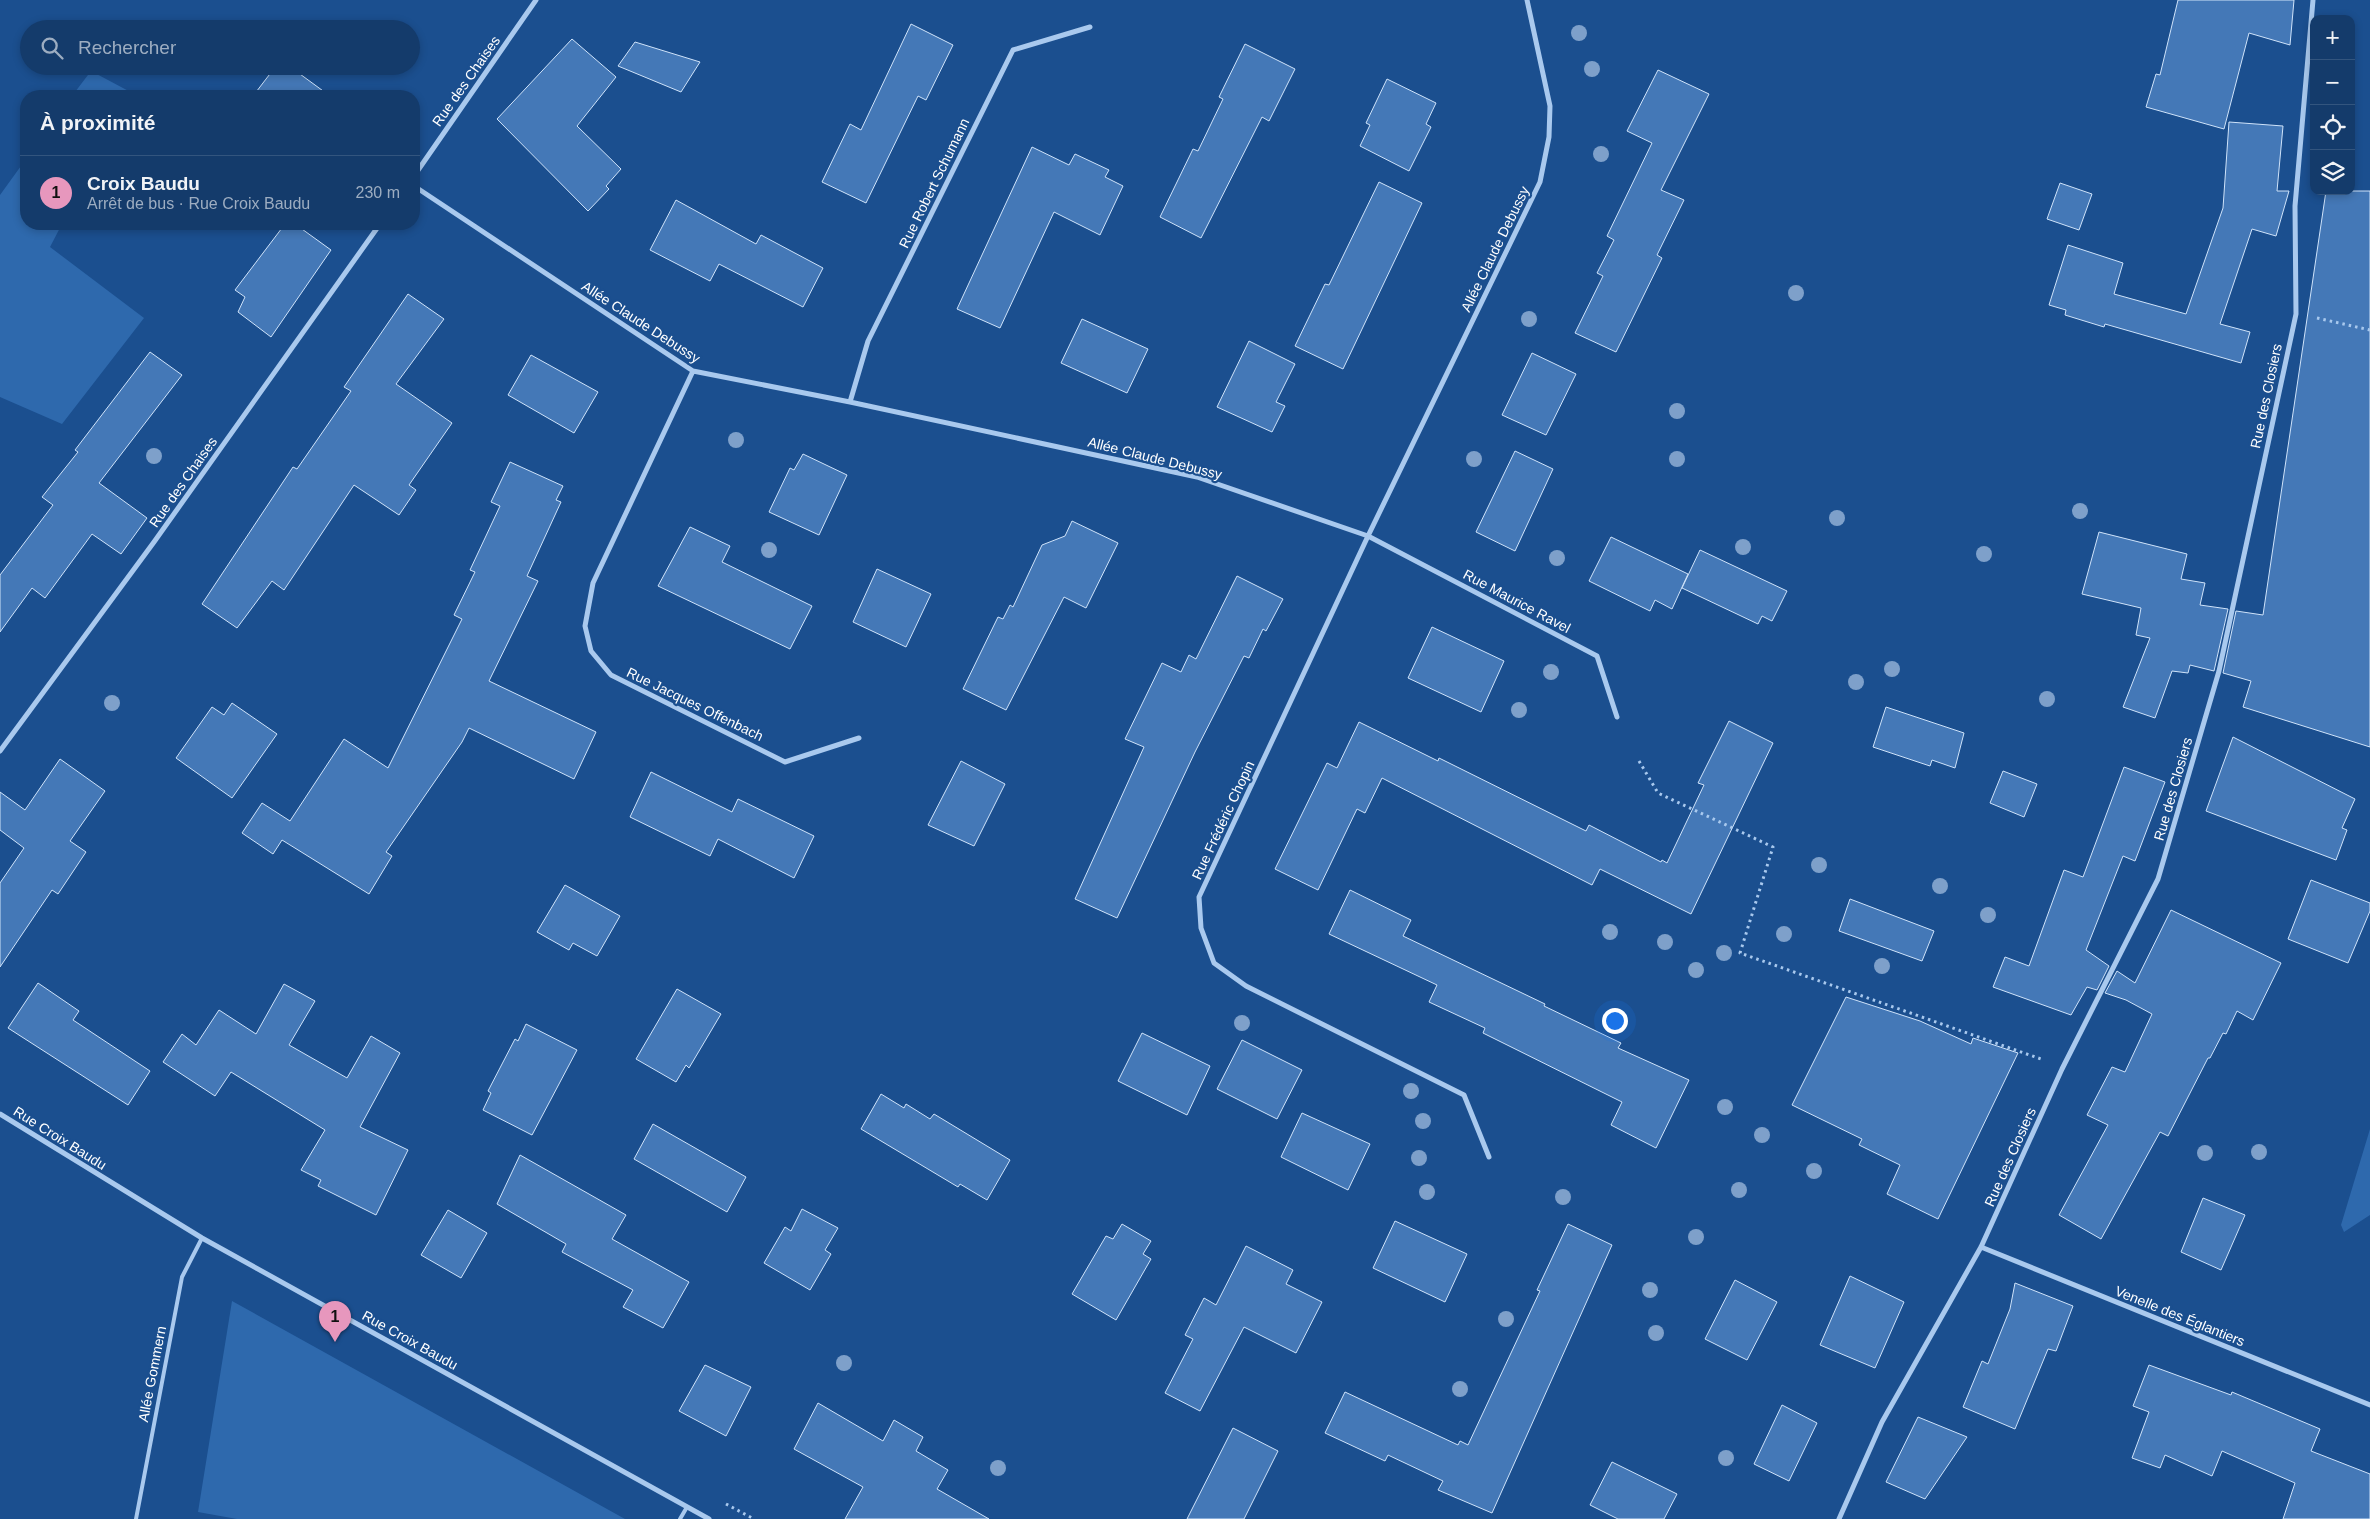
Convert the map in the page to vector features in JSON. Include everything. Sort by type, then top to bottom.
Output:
[{"type":"street","name":"Rue des Chaises","points":[[420,167],[536,0]]},
{"type":"street","name":"Allée Claude Debussy","points":[[420,190],[693,371],[850,402],[1197,477],[1368,536],[1540,182],[1549,137],[1550,106],[1527,0]]},
{"type":"street","name":"Rue des Closiers","points":[[1839,1519],[1882,1422],[1982,1247],[2062,1069],[2158,879],[2219,671],[2296,314],[2295,206],[2313,0]]},
{"type":"street","name":"Rue Robert Schumann","points":[[850,402],[868,341],[1013,50],[1090,27]]},
{"type":"street","name":"Rue des Chaises","points":[[0,751],[154,542],[376,230]]},
{"type":"street","name":"Rue Jacques Offenbach","points":[[693,371],[593,583],[584,626],[591,651],[611,675],[785,762],[859,738]]},
{"type":"street","name":"Rue Maurice Ravel","points":[[1368,536],[1597,656],[1618,717]]},
{"type":"street","name":"Rue Frédéric Chopin","points":[[1368,536],[1199,897],[1201,928],[1214,963],[1246,986],[1464,1095],[1489,1157]]},
{"type":"street","name":"Rue Croix Baudu","points":[[0,1114],[202,1238],[709,1519]]},
{"type":"street","name":"Venelle des Églantiers","points":[[1982,1247],[2370,1405]]},
{"type":"lane","name":"Allée Gommern","points":[[136,1519],[182,1277],[202,1238]]},
{"type":"lane","points":[[680,1519],[687,1507]]},
{"type":"path","points":[[2296,314],[2370,330]]},
{"type":"path","points":[[1639,761],[1658,793],[1773,847],[1740,953],[2037,1058],[2062,1069]]},
{"type":"shaded area","points":[[88,75],[99,75],[127,90],[77,90]]},
{"type":"shaded area","points":[[20,167],[20,230],[59,230],[50,247],[144,318],[62,424],[0,397],[0,195]]},
{"type":"shaded area","points":[[2370,1129],[2370,1215],[2344,1232],[2341,1225]]},
{"type":"shaded area","points":[[232,1301],[625,1519],[237,1519],[198,1512]]},
{"type":"building","points":[[2178,0],[2294,0],[2290,45],[2249,33],[2224,129],[2146,107],[2156,74],[2160,75]]},
{"type":"building","points":[[911,24],[953,45],[926,100],[918,96],[866,203],[822,182],[850,124],[861,130]]},
{"type":"building","points":[[572,39],[616,77],[577,126],[621,169],[606,186],[609,189],[588,211],[497,119]]},
{"type":"building","points":[[635,42],[700,62],[681,92],[618,66]]},
{"type":"building","points":[[1245,44],[1295,69],[1269,121],[1262,117],[1201,238],[1160,217],[1193,149],[1198,151],[1223,99],[1219,97]]},
{"type":"building","points":[[1658,70],[1709,94],[1661,190],[1684,200],[1657,255],[1662,258],[1616,352],[1575,333],[1603,276],[1597,273],[1614,240],[1607,236],[1652,143],[1627,131]]},
{"type":"building","points":[[269,75],[301,75],[322,90],[258,90]]},
{"type":"building","points":[[1387,79],[1436,103],[1426,124],[1431,127],[1409,171],[1360,146],[1370,125],[1366,123]]},
{"type":"building","points":[[2229,122],[2283,126],[2277,191],[2289,191],[2276,236],[2252,229],[2220,324],[2250,332],[2241,363],[2105,324],[2104,327],[2065,315],[2066,310],[2049,305],[2068,245],[2123,263],[2114,294],[2186,314],[2223,208]]},
{"type":"building","points":[[1032,147],[1069,165],[1075,154],[1109,170],[1105,177],[1123,186],[1100,235],[1054,212],[1000,328],[957,309]]},
{"type":"building","points":[[1379,182],[1422,203],[1343,369],[1295,346],[1325,284],[1329,285]]},
{"type":"building","points":[[2060,183],[2092,194],[2079,230],[2047,219]]},
{"type":"building","points":[[2355,191],[2370,191],[2370,747],[2243,707],[2251,681],[2223,673],[2236,611],[2263,615],[2325,195],[2355,195]]},
{"type":"building","points":[[676,200],[756,244],[761,235],[823,268],[803,307],[719,264],[710,281],[650,250]]},
{"type":"building","points":[[280,230],[303,230],[331,250],[271,337],[238,312],[245,297],[235,290]]},
{"type":"building","points":[[408,294],[444,319],[396,384],[452,423],[409,485],[416,490],[399,515],[354,485],[284,590],[272,581],[237,628],[202,604],[293,467],[297,469],[351,391],[344,387]]},
{"type":"building","points":[[1082,319],[1148,349],[1127,393],[1061,363]]},
{"type":"building","points":[[1249,341],[1295,364],[1276,402],[1285,406],[1272,432],[1217,407]]},
{"type":"building","points":[[150,352],[182,375],[99,483],[147,518],[121,554],[92,534],[45,598],[32,588],[0,632],[0,575],[53,505],[42,497],[78,452],[75,450]]},
{"type":"building","points":[[1532,353],[1576,374],[1546,435],[1502,415]]},
{"type":"building","points":[[531,355],[598,392],[574,433],[508,395]]},
{"type":"building","points":[[1515,451],[1553,469],[1515,551],[1476,532]]},
{"type":"building","points":[[803,454],[847,475],[819,535],[769,512],[790,468],[794,470]]},
{"type":"building","points":[[510,462],[563,486],[556,500],[561,502],[527,576],[538,581],[489,681],[596,732],[574,779],[469,728],[462,742],[386,852],[392,856],[369,894],[282,840],[273,854],[242,833],[262,803],[290,821],[344,739],[388,768],[462,619],[454,615],[475,572],[470,570],[500,506],[491,502]]},
{"type":"building","points":[[1072,521],[1118,543],[1086,608],[1064,597],[1006,710],[963,689],[998,617],[1003,619],[1010,605],[1013,607],[1042,545],[1065,536]]},
{"type":"building","points":[[690,527],[730,546],[722,562],[812,606],[790,649],[658,586]]},
{"type":"building","points":[[2099,532],[2187,554],[2181,579],[2205,583],[2200,605],[2228,609],[2214,671],[2190,665],[2188,673],[2172,671],[2155,718],[2123,707],[2150,638],[2136,635],[2141,608],[2082,594]]},
{"type":"building","points":[[1611,537],[1688,574],[1672,609],[1655,600],[1650,611],[1589,581]]},
{"type":"building","points":[[1700,550],[1787,591],[1772,621],[1762,616],[1758,624],[1682,588]]},
{"type":"building","points":[[877,569],[931,594],[906,647],[853,622]]},
{"type":"building","points":[[1237,576],[1283,599],[1266,631],[1263,629],[1249,658],[1244,656],[1195,752],[1117,918],[1075,899],[1144,747],[1125,739],[1162,663],[1181,672],[1189,655],[1196,659]]},
{"type":"building","points":[[1432,627],[1504,661],[1481,712],[1408,678]]},
{"type":"building","points":[[232,703],[277,734],[232,798],[176,758],[212,707],[224,715]]},
{"type":"building","points":[[1886,707],[1964,733],[1955,768],[1932,760],[1930,766],[1873,747]]},
{"type":"building","points":[[1729,721],[1773,743],[1691,914],[1600,869],[1592,885],[1382,778],[1365,813],[1357,809],[1318,890],[1275,869],[1327,763],[1337,768],[1359,722],[1438,761],[1439,758],[1586,831],[1589,825],[1661,862],[1662,860],[1667,863],[1704,785],[1698,783]]},
{"type":"building","points":[[2233,737],[2355,799],[2342,828],[2347,830],[2336,860],[2206,811]]},
{"type":"building","points":[[60,759],[105,791],[70,841],[86,852],[58,894],[52,890],[0,967],[0,883],[24,848],[0,830],[0,792],[25,810]]},
{"type":"building","points":[[961,761],[1005,784],[974,846],[928,825]]},
{"type":"building","points":[[2124,767],[2165,782],[2135,861],[2123,856],[2086,950],[2109,966],[2097,990],[2087,987],[2071,1015],[1993,987],[2005,957],[2029,966],[2064,870],[2083,877]]},
{"type":"building","points":[[2003,771],[2037,784],[2024,817],[1990,803]]},
{"type":"building","points":[[651,772],[732,812],[738,799],[814,836],[794,878],[718,839],[710,856],[630,817]]},
{"type":"building","points":[[2311,880],[2370,903],[2370,911],[2348,963],[2288,939]]},
{"type":"building","points":[[565,885],[620,916],[597,956],[573,943],[569,950],[537,932]]},
{"type":"building","points":[[1350,890],[1411,920],[1403,936],[1545,1004],[1544,1006],[1621,1043],[1618,1048],[1689,1080],[1656,1148],[1611,1125],[1622,1102],[1483,1033],[1485,1028],[1429,1002],[1437,985],[1329,934]]},
{"type":"building","points":[[1850,899],[1934,931],[1922,961],[1839,931]]},
{"type":"building","points":[[2171,910],[2281,963],[2253,1020],[2237,1011],[2226,1034],[2223,1033],[2210,1058],[2208,1058],[2168,1136],[2160,1132],[2101,1239],[2059,1215],[2108,1125],[2087,1115],[2112,1067],[2125,1072],[2152,1014],[2126,1000],[2105,993],[2117,971],[2135,983]]},
{"type":"building","points":[[38,983],[79,1011],[73,1020],[150,1071],[128,1105],[8,1028]]},
{"type":"building","points":[[284,984],[315,1001],[289,1045],[347,1078],[371,1036],[400,1053],[360,1127],[408,1150],[376,1215],[318,1186],[321,1180],[301,1170],[325,1130],[231,1072],[215,1096],[163,1062],[182,1034],[196,1045],[219,1010],[256,1034]]},
{"type":"building","points":[[677,989],[721,1014],[689,1068],[686,1065],[676,1082],[636,1059]]},
{"type":"building","points":[[1846,997],[1920,1021],[1971,1044],[1973,1038],[2018,1053],[1938,1219],[1887,1194],[1900,1165],[1859,1145],[1862,1139],[1792,1105]]},
{"type":"building","points":[[526,1024],[577,1050],[532,1135],[483,1110],[491,1093],[488,1091],[515,1039],[518,1041]]},
{"type":"building","points":[[1142,1033],[1210,1066],[1187,1115],[1118,1081]]},
{"type":"building","points":[[1242,1040],[1302,1070],[1277,1119],[1217,1089]]},
{"type":"building","points":[[881,1094],[904,1108],[906,1104],[930,1119],[934,1114],[1010,1160],[987,1200],[960,1184],[958,1187],[861,1129]]},
{"type":"building","points":[[1302,1113],[1370,1144],[1348,1190],[1281,1157]]},
{"type":"building","points":[[653,1124],[746,1177],[727,1212],[634,1159]]},
{"type":"building","points":[[520,1155],[626,1215],[612,1239],[689,1282],[663,1328],[623,1307],[633,1290],[562,1252],[566,1244],[497,1204]]},
{"type":"building","points":[[2203,1198],[2245,1215],[2221,1270],[2181,1252]]},
{"type":"building","points":[[802,1209],[838,1228],[825,1250],[831,1254],[810,1290],[764,1263],[785,1227],[791,1231]]},
{"type":"building","points":[[448,1210],[487,1233],[461,1278],[421,1255]]},
{"type":"building","points":[[1395,1221],[1467,1254],[1445,1302],[1373,1268]]},
{"type":"building","points":[[1122,1224],[1151,1241],[1143,1254],[1151,1259],[1116,1320],[1072,1294],[1106,1236],[1113,1239]]},
{"type":"building","points":[[1568,1224],[1612,1245],[1492,1513],[1438,1490],[1443,1481],[1388,1455],[1385,1461],[1325,1433],[1345,1392],[1458,1445],[1460,1441],[1468,1445],[1540,1291],[1537,1290]]},
{"type":"building","points":[[1246,1246],[1293,1270],[1286,1284],[1322,1302],[1296,1353],[1244,1327],[1200,1411],[1165,1393],[1193,1339],[1185,1335],[1204,1298],[1216,1305]]},
{"type":"building","points":[[1850,1276],[1904,1302],[1875,1368],[1820,1345]]},
{"type":"building","points":[[1735,1280],[1777,1302],[1747,1360],[1705,1339]]},
{"type":"building","points":[[2015,1283],[2073,1306],[2056,1351],[2048,1349],[2015,1429],[1963,1407],[1982,1361],[1988,1364],[2010,1309]]},
{"type":"building","points":[[705,1365],[751,1387],[726,1436],[679,1411]]},
{"type":"building","points":[[2149,1365],[2231,1395],[2232,1392],[2320,1429],[2311,1451],[2370,1474],[2370,1519],[2283,1519],[2295,1483],[2222,1451],[2212,1476],[2165,1455],[2160,1468],[2132,1458],[2149,1412],[2133,1406]]},
{"type":"building","points":[[818,1403],[883,1441],[894,1420],[923,1437],[916,1451],[948,1470],[937,1489],[989,1519],[845,1519],[863,1487],[794,1449]]},
{"type":"building","points":[[1782,1405],[1817,1423],[1789,1481],[1754,1464]]},
{"type":"building","points":[[1918,1417],[1967,1437],[1925,1499],[1886,1482]]},
{"type":"building","points":[[1233,1428],[1278,1451],[1244,1519],[1187,1519]]},
{"type":"building","points":[[1612,1462],[1677,1494],[1664,1519],[1618,1519],[1590,1505]]},
{"type":"place","name":"Croix Baudu","points":[[335,1342]]}]
